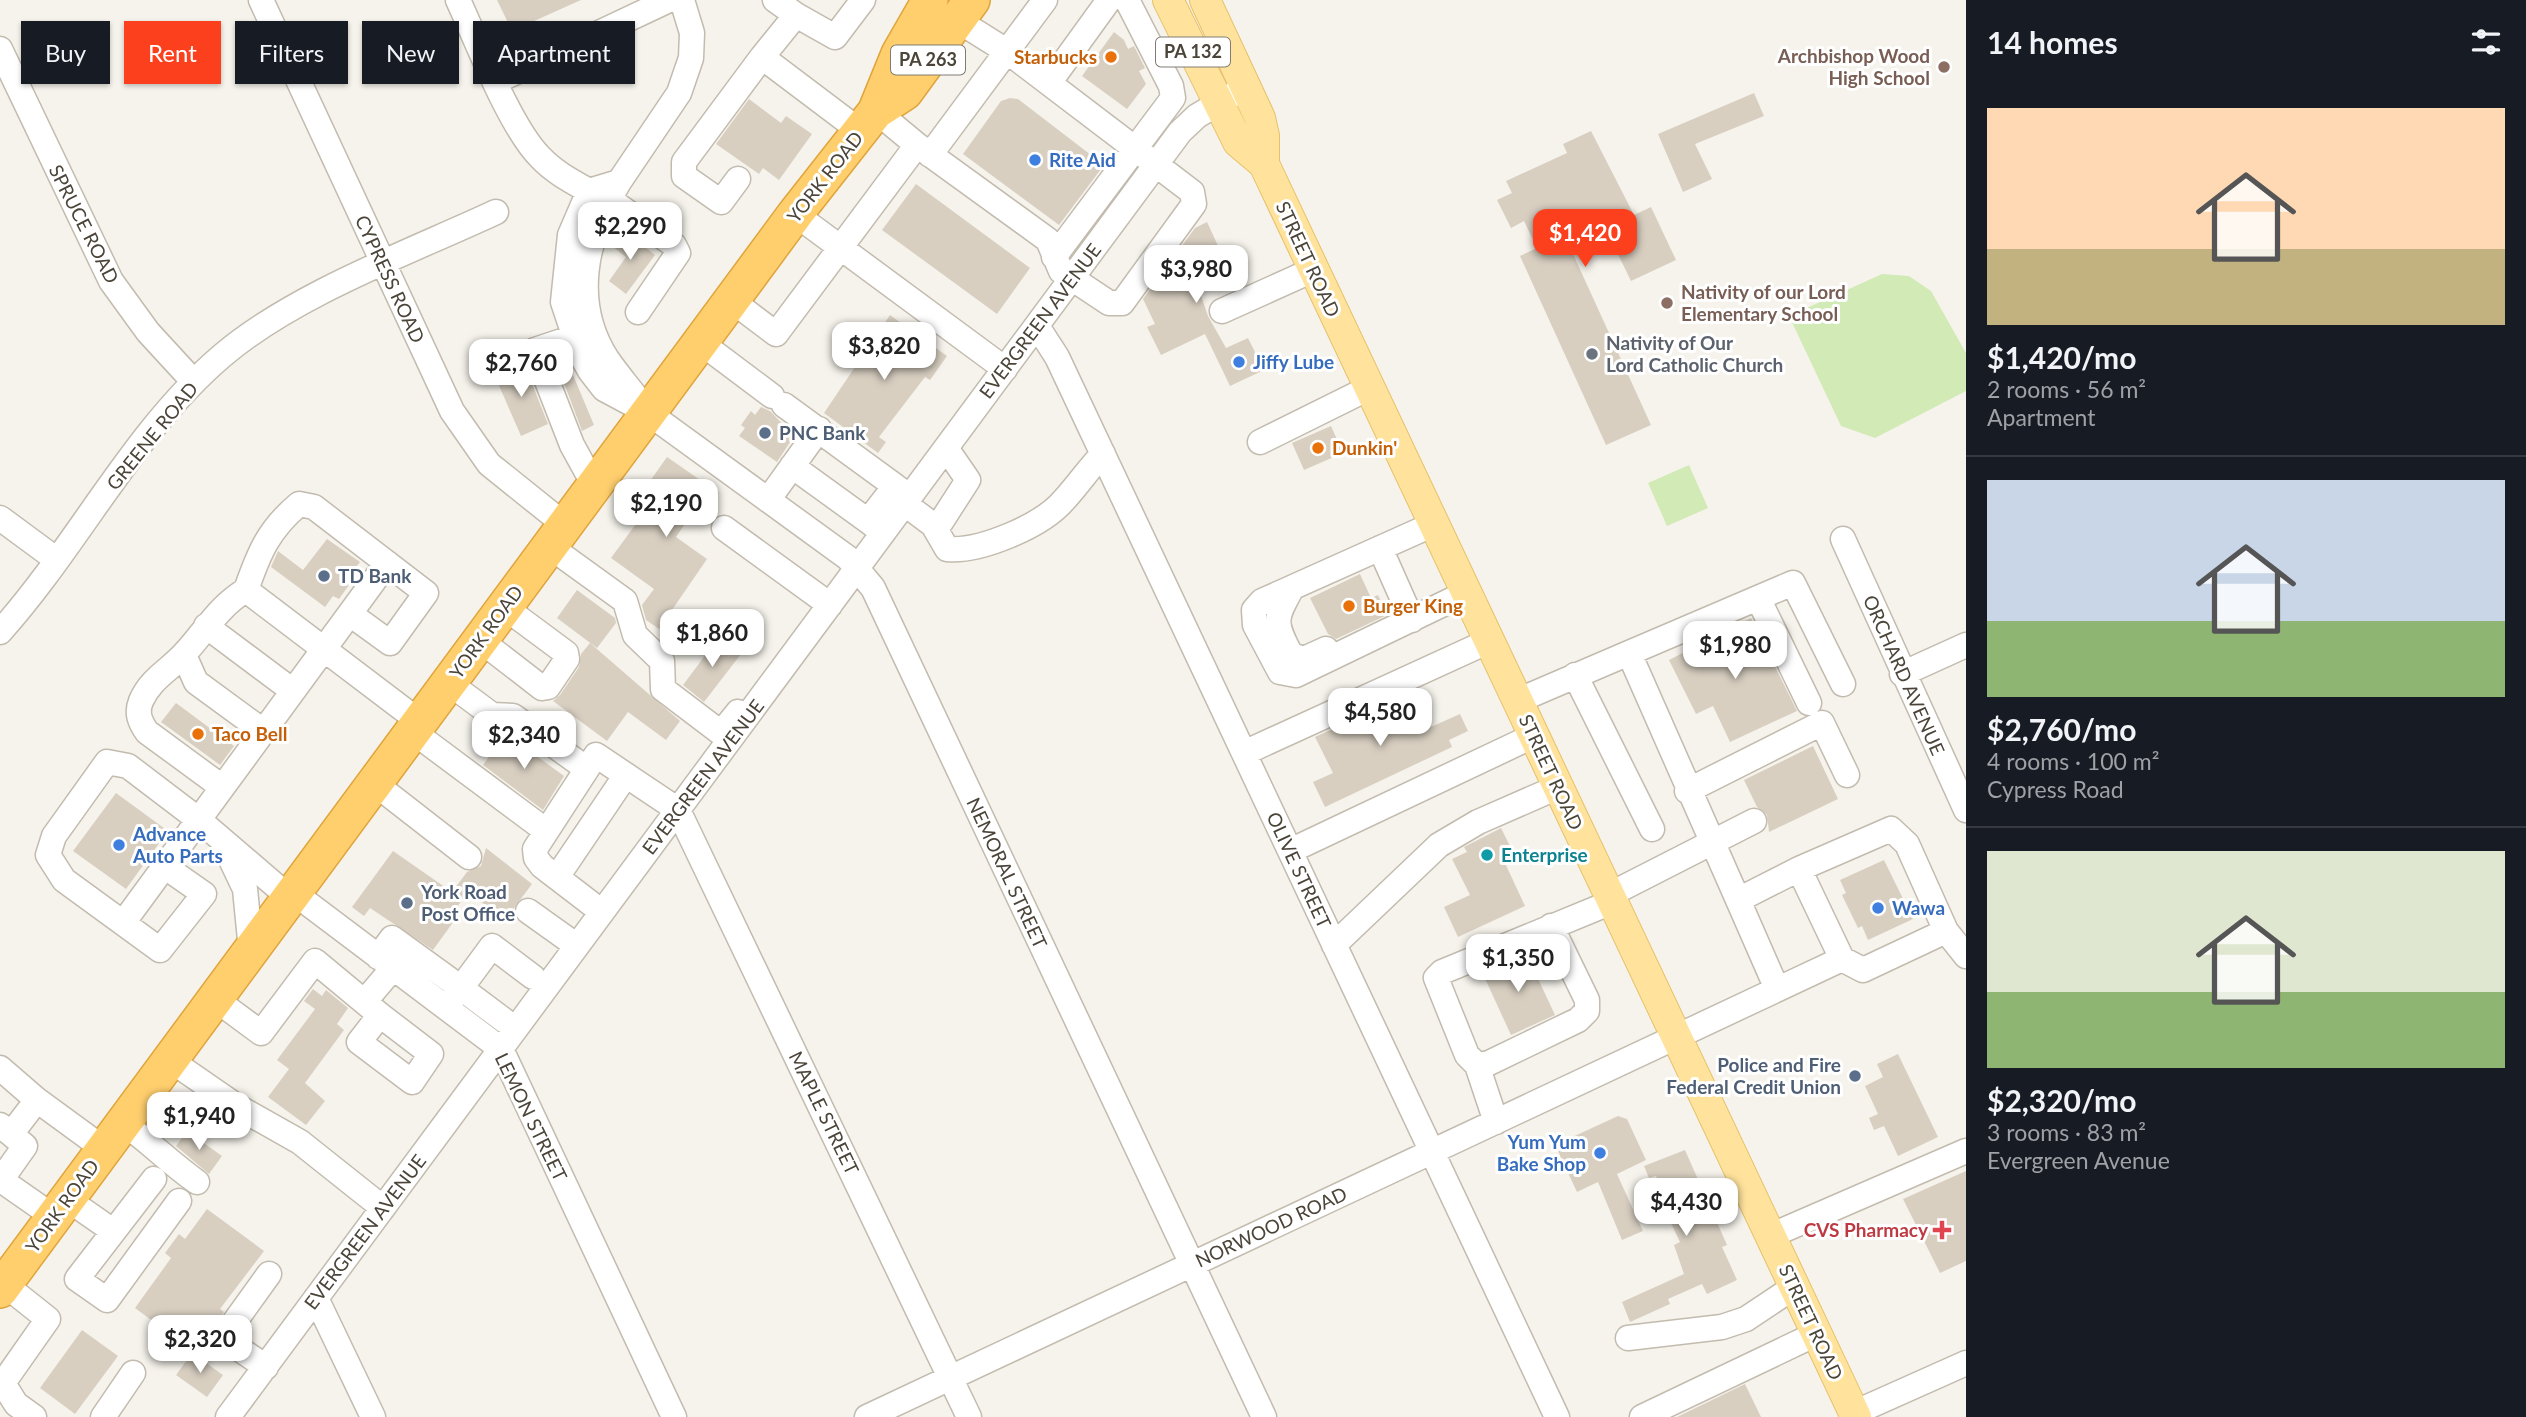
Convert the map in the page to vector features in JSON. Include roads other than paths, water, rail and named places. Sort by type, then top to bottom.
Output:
[{"type":"highway","name":"YORK ROAD","points":[[2,1287],[795,214],[868,121],[905,92],[953,7]]},
{"type":"main road","name":"STREET ROAD","points":[[1168,0],[1238,142],[1264,164]]},
{"type":"main road","name":"STREET ROAD","points":[[1205,0],[1262,127],[1264,164],[1855,1415]]},
{"type":"street","name":"CYPRESS ROAD","points":[[261,0],[452,411],[469,439],[557,535],[625,601],[635,635],[662,661],[660,678],[663,689],[721,733],[743,706],[751,711]]},
{"type":"street","points":[[458,0],[473,31]]},
{"type":"street","points":[[624,21],[669,0]]},
{"type":"street","points":[[647,412],[604,389],[590,371],[574,337],[563,302],[563,283],[570,235],[663,121],[686,74],[691,58],[692,33],[682,0]]},
{"type":"street","points":[[775,0],[835,37],[863,0]]},
{"type":"street","points":[[731,300],[776,334],[840,249],[930,155],[1045,0]]},
{"type":"street","points":[[1049,83],[1109,0]]},
{"type":"street","points":[[1054,257],[1173,98],[1171,86],[1127,0]]},
{"type":"street","points":[[762,57],[930,155],[1048,240],[1061,271],[1109,303],[1122,303],[1194,204],[1192,192],[953,7]]},
{"type":"street","points":[[738,179],[721,202],[684,176],[684,162],[796,15]]},
{"type":"street","name":"SPRUCE ROAD","points":[[0,50],[111,281],[148,332],[194,382]]},
{"type":"street","points":[[499,84],[539,156],[564,178],[605,190],[674,245],[678,253],[638,312]]},
{"type":"street","name":"EVERGREEN AVENUE","points":[[228,1417],[830,606],[856,569],[876,527],[900,495],[946,448],[1188,123],[1245,88]]},
{"type":"street","points":[[605,190],[590,240],[584,283],[592,325],[608,359],[647,412]]},
{"type":"street","name":"GREENE ROAD","points":[[0,632],[164,416],[223,355],[268,322],[496,212]]},
{"type":"street","points":[[795,214],[1005,369]]},
{"type":"street","points":[[1222,311],[1313,270]]},
{"type":"street","name":"OLIVE STREET","points":[[1037,326],[1057,357],[1558,1417]]},
{"type":"street","points":[[574,337],[535,350],[572,445],[594,485]]},
{"type":"street","points":[[699,342],[819,429],[900,495],[933,526],[947,550],[964,551],[1024,529],[1063,502],[1103,454]]},
{"type":"street","points":[[1260,442],[1369,388]]},
{"type":"street","name":"NEMORAL STREET","points":[[647,412],[848,558],[873,588],[1264,1417]]},
{"type":"street","points":[[768,500],[819,429]]},
{"type":"street","points":[[933,526],[941,522],[968,480],[946,448]]},
{"type":"street","points":[[792,466],[876,527]]},
{"type":"street","points":[[222,788],[156,739],[141,723],[139,710],[143,697],[163,670],[184,655],[226,602],[246,590],[261,546],[282,518],[299,504],[314,507],[426,593],[390,643],[350,614]]},
{"type":"street","points":[[0,518],[57,560]]},
{"type":"street","points":[[1434,524],[1262,601],[1253,617],[1276,666],[1287,676],[1306,671],[1466,593]]},
{"type":"street","points":[[724,527],[830,606]]},
{"type":"street","name":"ORCHARD AVENUE","points":[[1843,539],[1966,810]]},
{"type":"street","points":[[1380,548],[1407,622]]},
{"type":"street","points":[[164,866],[204,894],[160,950],[122,923],[387,563]]},
{"type":"street","points":[[1517,701],[1793,583],[1843,684]]},
{"type":"street","points":[[246,590],[324,649],[541,836]]},
{"type":"street","points":[[1758,598],[1809,703]]},
{"type":"street","points":[[480,640],[542,688],[548,687],[567,659],[566,653],[505,607]]},
{"type":"street","points":[[206,626],[293,691]]},
{"type":"street","points":[[1244,753],[1489,641]]},
{"type":"street","points":[[1902,674],[1966,645]]},
{"type":"street","points":[[1629,653],[1687,791],[1777,989]]},
{"type":"street","points":[[184,655],[196,682],[263,732]]},
{"type":"street","points":[[1575,675],[1652,829]]},
{"type":"street","points":[[449,683],[492,715],[513,716],[587,769]]},
{"type":"street","points":[[1687,791],[1822,723],[1847,775]]},
{"type":"street","points":[[1290,852],[1533,736]]},
{"type":"street","points":[[602,912],[536,858],[541,836],[596,755],[678,810]]},
{"type":"street","name":"LEMON STREET","points":[[122,923],[64,880],[48,855],[54,836],[107,762],[128,766],[292,896],[500,1049],[674,1417]]},
{"type":"street","points":[[557,877],[626,775]]},
{"type":"street","points":[[374,783],[469,857]]},
{"type":"street","points":[[1334,945],[1438,845],[1478,822],[1558,787]]},
{"type":"street","name":"MAPLE STREET","points":[[678,810],[969,1417]]},
{"type":"street","points":[[1496,1122],[1477,1065],[1467,1055],[1436,978],[1442,972],[1610,898],[1754,821]]},
{"type":"street","points":[[1738,900],[1799,869],[1891,829],[1907,844],[1946,931],[1966,956]]},
{"type":"street","points":[[222,840],[245,889],[251,950]]},
{"type":"street","points":[[1799,869],[1842,959],[1863,970],[1946,931]]},
{"type":"street","points":[[528,911],[577,946]]},
{"type":"street","points":[[1477,1065],[1489,1063],[1578,1020],[1587,1011],[1587,1000],[1551,926]]},
{"type":"street","points":[[215,999],[261,1033],[314,961],[373,1008],[392,938],[505,1021]]},
{"type":"street","points":[[445,1008],[492,946],[533,977]]},
{"type":"street","name":"NORWOOD ROAD","points":[[867,1417],[1842,959]]},
{"type":"street","points":[[170,1060],[238,1107],[300,1142],[383,1208]]},
{"type":"street","points":[[0,1068],[37,1100],[113,1136],[157,1147],[162,1157],[197,1182]]},
{"type":"street","points":[[37,1100],[6,1129],[25,1146],[1,1181],[113,1231]]},
{"type":"street","points":[[1770,1236],[1966,1151]]},
{"type":"street","points":[[154,1179],[76,1279],[107,1300],[179,1201]]},
{"type":"street","points":[[266,1367],[223,1338],[270,1274]]},
{"type":"street","points":[[2,1287],[48,1319],[3,1383],[16,1404],[34,1417]]},
{"type":"street","points":[[1628,1338],[1722,1327],[1746,1319],[1794,1287]]},
{"type":"street","points":[[316,1298],[373,1417]]},
{"type":"street","points":[[1642,1417],[1816,1334]]},
{"type":"street","points":[[1855,1415],[1966,1363]]},
{"type":"street","points":[[103,1417],[133,1373]]},
{"type":"place","name":"Starbucks","points":[[1111,57]]},
{"type":"place","name":"Archbishop Wood High School","points":[[1944,67]]},
{"type":"place","name":"Rite Aid","points":[[1035,160]]},
{"type":"place","name":"Nativity of our Lord Elementary School","points":[[1667,303]]},
{"type":"place","name":"Nativity of Our Lord Catholic Church","points":[[1592,354]]},
{"type":"place","name":"Jiffy Lube","points":[[1239,362]]},
{"type":"place","name":"PNC Bank","points":[[765,433]]},
{"type":"place","name":"Dunkin'","points":[[1318,448]]},
{"type":"place","name":"TD Bank","points":[[324,576]]},
{"type":"place","name":"Burger King","points":[[1349,606]]},
{"type":"place","name":"Taco Bell","points":[[198,734]]},
{"type":"place","name":"Advance Auto Parts","points":[[119,845]]},
{"type":"place","name":"Enterprise","points":[[1487,855]]},
{"type":"place","name":"York Road Post Office","points":[[407,903]]},
{"type":"place","name":"Wawa","points":[[1878,908]]},
{"type":"place","name":"Police and Fire Federal Credit Union","points":[[1855,1076]]},
{"type":"place","name":"Yum Yum Bake Shop","points":[[1600,1153]]},
{"type":"place","name":"CVS Pharmacy","points":[[1942,1230]]}]
